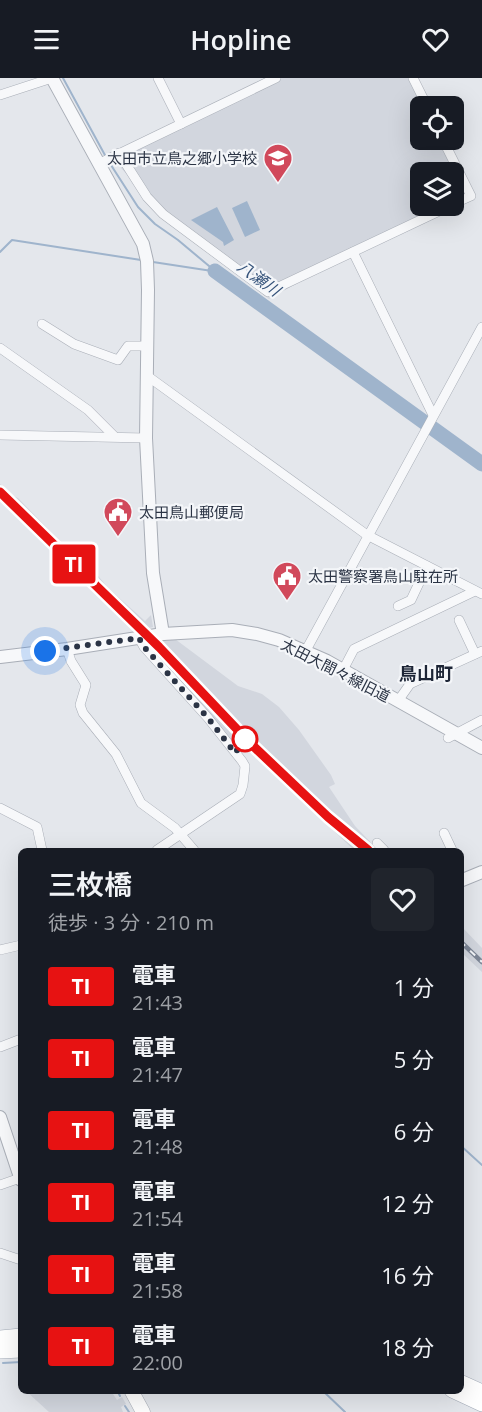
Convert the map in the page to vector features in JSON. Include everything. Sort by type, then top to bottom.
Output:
[{"type":"main road","points":[[0,1338],[18,1336]]},
{"type":"main road","points":[[0,1351],[18,1350]]},
{"type":"main road","points":[[464,1384],[482,1392]]},
{"type":"main road","points":[[133,1394],[143,1412]]},
{"type":"main road","points":[[461,1394],[482,1404]]},
{"type":"street","points":[[0,94],[52,78],[108,159],[163,214],[268,292],[428,216]]},
{"type":"street","points":[[159,78],[181,124]]},
{"type":"street","points":[[413,78],[422,96]]},
{"type":"street","points":[[108,159],[272,79]]},
{"type":"street","points":[[108,159],[144,244],[147,261],[146,438],[153,573],[163,634]]},
{"type":"street","points":[[464,182],[471,196],[464,199]]},
{"type":"street","points":[[354,252],[432,418]]},
{"type":"street","points":[[42,324],[74,344],[118,360],[128,346],[147,346]]},
{"type":"street","points":[[305,652],[482,327]]},
{"type":"street","points":[[0,348],[88,410],[114,436]]},
{"type":"street","points":[[146,375],[368,536],[478,592]]},
{"type":"street","points":[[0,435],[146,438]]},
{"type":"street","points":[[398,606],[411,600],[428,566]]},
{"type":"street","points":[[343,670],[354,649],[478,592]]},
{"type":"street","points":[[398,701],[411,684],[478,653],[459,620]]},
{"type":"street","name":"太田大間々線旧道","points":[[0,657],[163,634],[232,630],[279,640],[305,652],[398,701],[452,736],[482,748]]},
{"type":"street","points":[[139,638],[144,647],[221,734],[244,766],[240,794],[160,848]]},
{"type":"street","points":[[67,649],[71,661],[86,685],[80,705],[83,713],[116,754],[141,803],[180,833],[192,848]]},
{"type":"street","points":[[452,736],[482,720]]},
{"type":"street","points":[[0,807],[37,826],[42,848]]},
{"type":"street","points":[[444,833],[451,848]]},
{"type":"street","points":[[377,843],[382,848]]},
{"type":"street","points":[[464,879],[482,872]]},
{"type":"street","points":[[0,950],[18,946]]},
{"type":"street","points":[[0,1047],[18,1041]]},
{"type":"street","points":[[0,1117],[18,1170]]},
{"type":"street","points":[[0,1185],[18,1180]]},
{"type":"street","points":[[0,1253],[18,1259]]},
{"type":"shaded area","name":"太田市立鳥之郷小学校","points":[[276,78],[413,78],[422,96],[410,96],[410,150],[448,150],[454,162],[410,162],[410,216],[429,216],[353,252],[269,299],[163,214],[111,157]]},
{"type":"shaded area","name":"太田市立鳥之郷小学校","points":[[464,182],[471,196],[464,199]]},
{"type":"shaded area","points":[[0,484],[18,498],[85,567],[91,567],[108,588],[145,621],[151,615],[153,627],[134,632],[0,501]]},
{"type":"shaded area","points":[[175,639],[238,686],[262,694],[279,707],[299,730],[331,775],[335,784],[329,787],[355,826],[376,848],[352,848],[269,770],[247,746],[238,754],[145,643]]},
{"type":"shaded area","points":[[464,929],[482,948],[482,972],[464,955]]},
{"type":"shaded area","points":[[29,1394],[113,1394],[117,1400],[122,1397],[126,1404],[121,1407],[123,1412],[49,1412]]},
{"type":"water","points":[[247,201],[260,230],[245,237],[232,208]]},
{"type":"water","points":[[217,207],[234,240],[224,246],[223,242],[191,220]]},
{"type":"waterway","name":"八瀬川","points":[[63,78],[106,157]]},
{"type":"waterway","name":"八瀬川","points":[[109,162],[138,207],[155,224],[215,271]]},
{"type":"waterway","points":[[0,252],[12,240],[141,260]]},
{"type":"waterway","points":[[153,262],[212,271]]},
{"type":"waterway","name":"八瀬川","points":[[215,271],[482,464]]},
{"type":"waterway","points":[[464,1149],[482,1165]]},
{"type":"waterway","points":[[3,1363],[18,1362]]},
{"type":"waterway","points":[[326,1394],[345,1412]]},
{"type":"waterway","points":[[125,1406],[129,1412]]},
{"type":"railway","points":[[0,492],[159,647],[250,743],[328,817],[366,848]]},
{"type":"railway","points":[[464,945],[482,962]]},
{"type":"train","name":"TI","points":[[0,492],[159,647],[250,743],[328,817],[366,848]]},
{"type":"place","name":"太田市立鳥之郷小学校","points":[[278,184]]},
{"type":"place","name":"太田鳥山郵便局","points":[[118,538]]},
{"type":"place","name":"太田警察署鳥山駐在所","points":[[287,602]]},
{"type":"district","name":"鳥山町","points":[[426,673]]},
{"type":"route","points":[[45,651],[139,638],[144,647],[208,718],[235,753],[245,739]]}]
